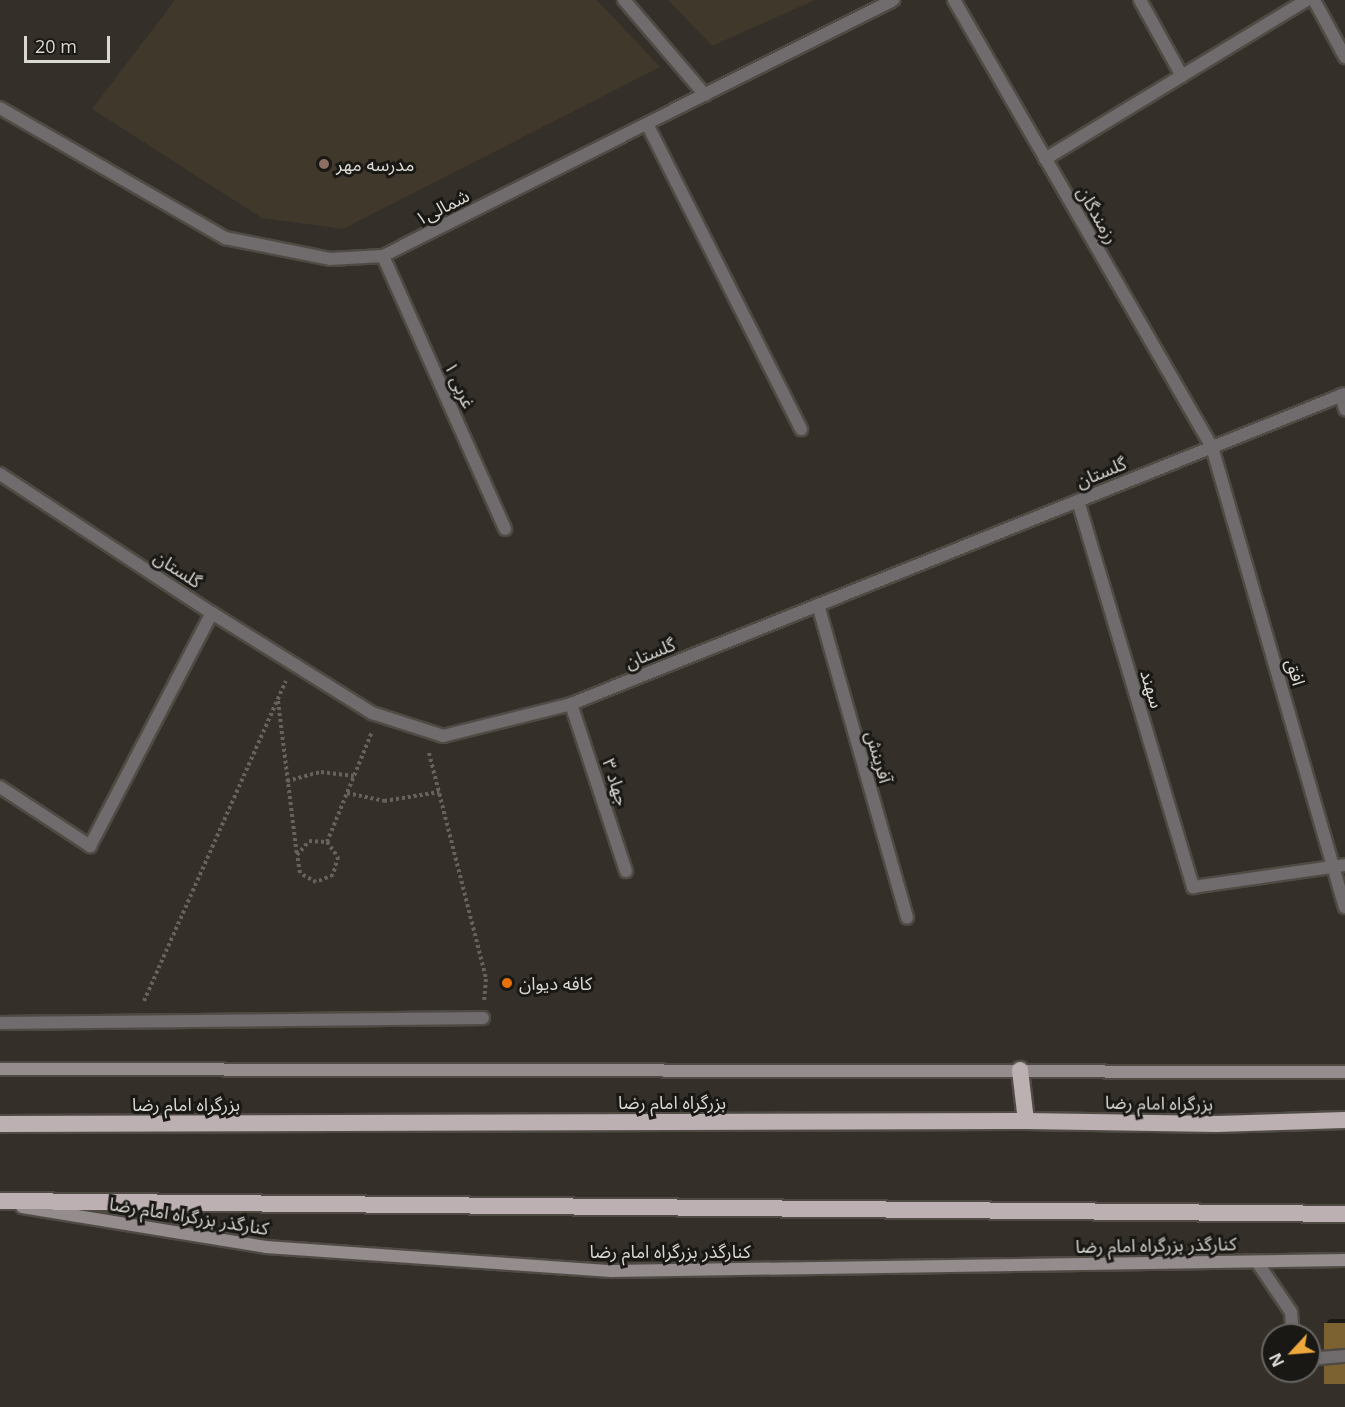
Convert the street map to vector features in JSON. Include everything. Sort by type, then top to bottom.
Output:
[{"type":"highway","points":[[1020,1070],[1026,1121]]},
{"type":"highway","name":"بزرگراه امام رضا","points":[[0,1124],[1026,1121],[1216,1124],[1345,1120]]},
{"type":"highway","points":[[0,1202],[1345,1214]]},
{"type":"main road","points":[[0,1069],[1345,1072]]},
{"type":"main road","name":"کنارگذر بزرگراه امام رضا","points":[[0,1202],[266,1247],[611,1271],[1345,1260]]},
{"type":"street","points":[[624,0],[705,95]]},
{"type":"street","name":"شمالی۱","points":[[0,108],[225,238],[330,259],[383,256],[893,0]]},
{"type":"street","name":"رزمندگان","points":[[954,0],[1212,447]]},
{"type":"street","points":[[1140,0],[1182,76]]},
{"type":"street","points":[[1046,159],[1307,0]]},
{"type":"street","points":[[1314,0],[1345,57]]},
{"type":"street","points":[[647,124],[801,429]]},
{"type":"street","name":"غربی ۱","points":[[383,256],[505,529]]},
{"type":"street","points":[[1343,395],[1345,409]]},
{"type":"street","name":"گلستان","points":[[0,474],[212,613],[380,715],[443,736],[571,704],[1343,395]]},
{"type":"street","name":"افق","points":[[1212,447],[1339,866],[1345,907]]},
{"type":"street","name":"سهند","points":[[1077,501],[1193,887],[1339,866]]},
{"type":"street","name":"آفرینش","points":[[818,606],[907,918]]},
{"type":"street","points":[[0,787],[90,846],[212,613]]},
{"type":"street","name":"جهاد ۳","points":[[571,704],[626,872]]},
{"type":"street","points":[[0,1023],[483,1018]]},
{"type":"street","points":[[1257,1262],[1291,1312],[1292,1323]]},
{"type":"street","points":[[1321,1358],[1345,1356]]},
{"type":"path","points":[[135,1021],[294,664]]},
{"type":"path","points":[[278,700],[300,873],[316,882],[333,875],[338,857],[327,842]]},
{"type":"path","points":[[327,842],[380,715]]},
{"type":"path","points":[[423,729],[486,979],[483,1018]]},
{"type":"path","points":[[287,781],[321,772],[354,776]]},
{"type":"path","points":[[347,793],[384,801],[439,792]]},
{"type":"path","points":[[297,855],[309,841],[327,842]]},
{"type":"shaded area","name":"مدرسه مهر","points":[[175,0],[597,0],[660,67],[343,229],[262,218],[92,109]]},
{"type":"shaded area","points":[[668,0],[815,0],[712,46]]},
{"type":"building","points":[[1324,1323],[1345,1323],[1345,1384],[1324,1384]]},
{"type":"place","name":"مدرسه مهر","points":[[324,164]]},
{"type":"place","name":"کافه دیوان","points":[[507,983]]}]
